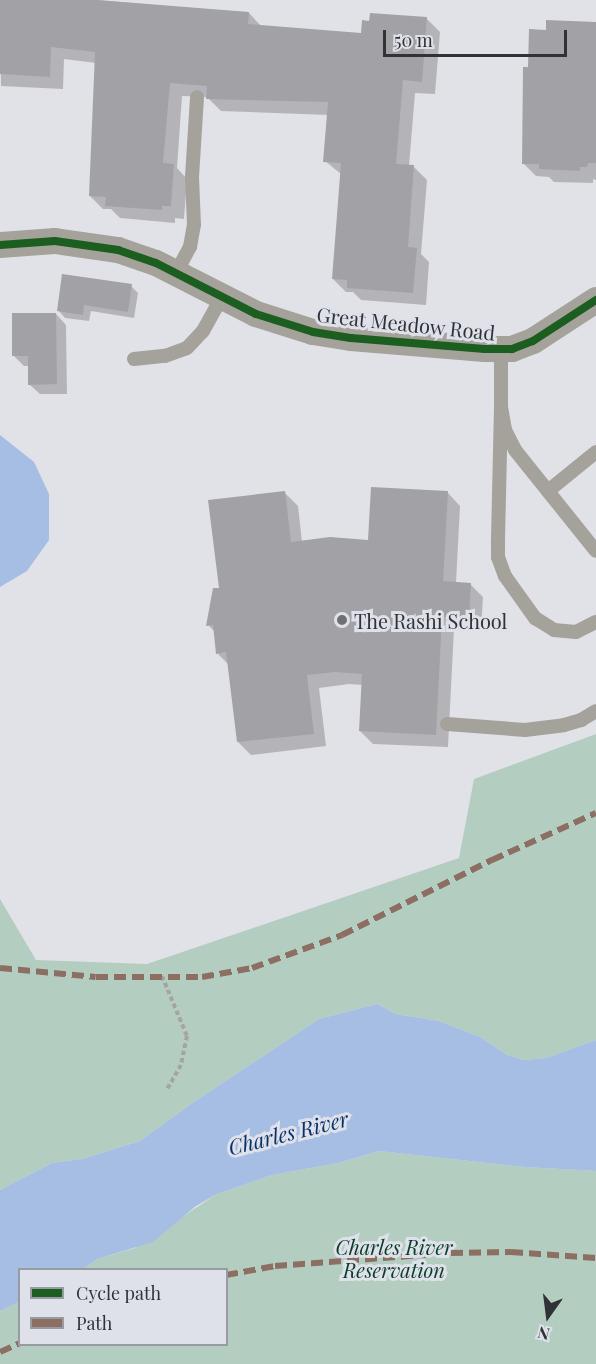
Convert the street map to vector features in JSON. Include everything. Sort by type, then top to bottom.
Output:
[{"type":"street","name":"Great Meadow Road","points":[[0,245],[55,241],[97,245],[137,256],[265,318],[323,334],[501,350],[512,349],[532,341],[596,300]]},
{"type":"lane","points":[[176,273],[190,247],[194,225],[192,177],[197,97]]},
{"type":"lane","points":[[134,359],[165,356],[187,348],[203,331],[221,298]]},
{"type":"lane","points":[[501,350],[498,558],[505,576],[535,618],[554,630],[576,632],[596,622]]},
{"type":"lane","points":[[501,407],[505,430],[510,441],[596,551]]},
{"type":"lane","points":[[548,490],[596,452]]},
{"type":"lane","points":[[447,724],[525,730],[564,725],[581,720],[596,711]]},
{"type":"path","points":[[162,976],[187,1036],[181,1065],[167,1089]]},
{"type":"green space","points":[[596,734],[596,1040],[546,1058],[524,1060],[507,1055],[480,1037],[439,1021],[396,1014],[377,1004],[319,1019],[191,1104],[140,1141],[82,1159],[52,1163],[0,1190],[0,899],[36,960],[147,964],[459,858],[474,779]]},
{"type":"green space","name":"Charles River Reservation","points":[[379,1151],[524,1167],[596,1171],[596,1364],[0,1364],[0,1311],[18,1302],[18,1346],[228,1346],[228,1268],[84,1268],[97,1259],[135,1248],[217,1194],[272,1175],[338,1163]]},
{"type":"water","points":[[0,435],[34,462],[49,494],[49,540],[27,571],[0,587]]},
{"type":"water","name":"Charles River","points":[[377,1004],[396,1014],[439,1021],[480,1037],[507,1055],[524,1060],[546,1058],[596,1040],[596,1171],[524,1167],[379,1151],[338,1163],[272,1175],[217,1194],[196,1206],[153,1242],[97,1259],[84,1268],[18,1268],[18,1302],[0,1311],[0,1190],[52,1163],[82,1159],[140,1141],[191,1104],[319,1019]]},
{"type":"building","points":[[0,0],[97,0],[249,12],[248,24],[361,33],[362,20],[369,21],[370,13],[427,17],[422,82],[403,80],[396,164],[414,165],[408,247],[417,248],[413,293],[347,288],[347,280],[332,279],[341,163],[323,162],[328,102],[206,99],[207,86],[170,83],[163,163],[174,164],[171,206],[162,206],[162,210],[105,206],[106,197],[89,196],[95,52],[51,47],[50,77],[0,74]]},
{"type":"building","points":[[546,20],[596,22],[596,163],[588,163],[587,167],[580,167],[580,171],[539,169],[539,164],[522,164],[523,67],[528,67],[529,29],[546,30]]},
{"type":"building","points":[[62,274],[132,284],[128,312],[84,305],[83,315],[57,311]]},
{"type":"building","points":[[12,313],[56,313],[57,384],[28,385],[28,356],[12,356]]},
{"type":"building","points":[[371,487],[448,491],[443,581],[471,583],[469,618],[442,617],[436,735],[359,731],[362,674],[335,672],[307,675],[314,734],[237,742],[226,652],[216,654],[213,625],[206,626],[213,588],[219,588],[208,500],[285,491],[291,542],[330,537],[368,540]]},
{"type":"marked path","points":[[0,968],[96,977],[202,977],[252,968],[342,935],[492,860],[596,813]]},
{"type":"marked path","points":[[228,1275],[275,1266],[451,1253],[511,1252],[596,1258]]},
{"type":"marked path","points":[[0,1352],[18,1344]]},
{"type":"cycle path","points":[[0,245],[55,241],[118,250],[156,263],[256,314],[313,332],[351,338],[485,349],[512,349],[533,341],[596,300]]},
{"type":"place","name":"The Rashi School","points":[[342,620]]}]
